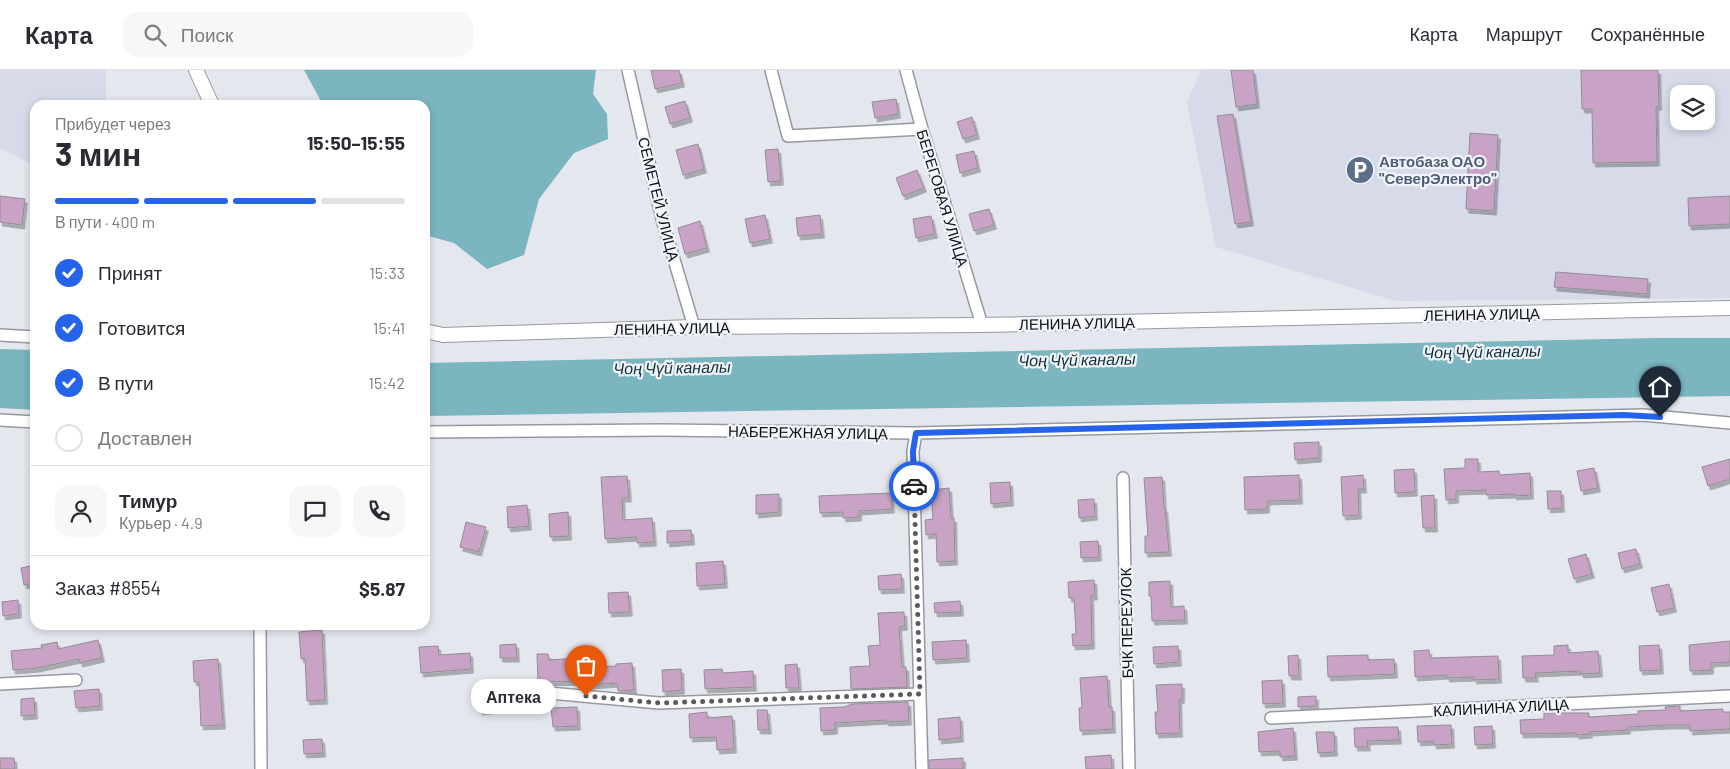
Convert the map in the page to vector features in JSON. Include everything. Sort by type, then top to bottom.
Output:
[{"type":"street","points":[[196,70],[210,100]]},
{"type":"street","name":"СЕМЕТЕЙ УЛИЦА","points":[[628,70],[662,219],[694,327]]},
{"type":"street","points":[[771,70],[788,136],[922,129]]},
{"type":"street","name":"БЕРЕГОВАЯ УЛИЦА","points":[[906,70],[922,129],[982,325]]},
{"type":"street","name":"ЛЕНИНА УЛИЦА","points":[[430,332],[443,336],[694,327],[982,325],[1730,308]]},
{"type":"street","points":[[0,335],[30,337]]},
{"type":"street","points":[[430,336],[443,336]]},
{"type":"street","name":"НАБЕРЕЖНАЯ УЛИЦА","points":[[430,432],[662,430],[916,433],[1643,415],[1730,424]]},
{"type":"street","points":[[0,420],[30,422]]},
{"type":"street","points":[[916,433],[913,451],[922,769]]},
{"type":"street","name":"БЧК ПЕРЕУЛОК","points":[[1123,478],[1129,769]]},
{"type":"street","points":[[260,630],[261,769]]},
{"type":"street","points":[[0,684],[76,680]]},
{"type":"street","points":[[495,688],[659,703],[920,694]]},
{"type":"street","name":"КАЛИНИНА УЛИЦА","points":[[1271,718],[1730,696]]},
{"type":"shaded area","points":[[0,70],[106,70],[106,100],[30,100],[30,163],[0,148]]},
{"type":"shaded area","points":[[1201,70],[1730,70],[1730,298],[1396,301],[1216,247],[1187,103]]},
{"type":"water","points":[[304,70],[596,70],[593,94],[607,114],[608,139],[574,153],[539,199],[524,255],[487,269],[454,243],[430,236],[430,100],[320,100]]},
{"type":"water","name":"Чоң Чүй каналы","points":[[1730,338],[1730,396],[430,416],[430,363]]},
{"type":"water","points":[[0,349],[30,350],[30,410],[0,408]]},
{"type":"building","points":[[651,70],[679,70],[682,83],[655,89]]},
{"type":"building","points":[[1231,70],[1253,70],[1257,104],[1236,107]]},
{"type":"building","points":[[1581,70],[1658,70],[1659,106],[1656,107],[1657,162],[1593,163],[1592,109],[1582,109]]},
{"type":"building","points":[[896,99],[898,114],[875,118],[872,102]]},
{"type":"building","points":[[685,101],[690,118],[670,124],[665,107]]},
{"type":"building","points":[[1233,114],[1251,222],[1235,224],[1217,116]]},
{"type":"building","points":[[972,117],[977,135],[963,139],[957,122]]},
{"type":"building","points":[[1470,133],[1498,135],[1494,211],[1466,209]]},
{"type":"building","points":[[698,144],[704,169],[683,175],[676,150]]},
{"type":"building","points":[[778,149],[781,181],[768,182],[765,150]]},
{"type":"building","points":[[974,151],[978,168],[960,173],[956,155]]},
{"type":"building","points":[[917,170],[924,188],[903,196],[896,178]]},
{"type":"building","points":[[0,196],[25,199],[22,225],[0,222]]},
{"type":"building","points":[[1730,196],[1730,224],[1689,226],[1688,198]]},
{"type":"building","points":[[989,209],[994,225],[974,231],[969,214]]},
{"type":"building","points":[[765,215],[770,239],[750,243],[745,219]]},
{"type":"building","points":[[820,215],[822,234],[798,236],[796,218]]},
{"type":"building","points":[[931,216],[935,234],[916,238],[913,219]]},
{"type":"building","points":[[700,221],[707,248],[685,254],[678,228]]},
{"type":"building","points":[[1556,272],[1648,279],[1647,294],[1554,287]]},
{"type":"building","points":[[1319,442],[1319,458],[1295,460],[1294,443]]},
{"type":"building","points":[[1465,459],[1478,459],[1478,472],[1499,471],[1500,475],[1530,473],[1531,495],[1486,495],[1486,490],[1456,491],[1456,499],[1446,500],[1444,469],[1465,468]]},
{"type":"building","points":[[1730,459],[1730,479],[1708,486],[1702,467]]},
{"type":"building","points":[[1594,468],[1598,488],[1581,491],[1577,471]]},
{"type":"building","points":[[1414,469],[1415,492],[1395,493],[1394,470]]},
{"type":"building","points":[[1299,475],[1300,500],[1267,501],[1267,509],[1245,510],[1244,477]]},
{"type":"building","points":[[1363,475],[1364,489],[1358,489],[1359,515],[1343,516],[1341,477]]},
{"type":"building","points":[[627,476],[629,498],[622,498],[623,520],[652,518],[654,542],[637,543],[637,537],[605,539],[601,477]]},
{"type":"building","points":[[1162,477],[1169,552],[1145,553],[1145,536],[1148,536],[1144,478]]},
{"type":"building","points":[[1010,482],[1011,502],[991,504],[990,483]]},
{"type":"building","points":[[949,488],[951,518],[954,518],[955,561],[937,562],[936,534],[926,535],[925,520],[933,519],[931,490]]},
{"type":"building","points":[[1547,491],[1561,491],[1562,508],[1548,509]]},
{"type":"building","points":[[891,493],[892,509],[859,511],[859,517],[843,518],[843,512],[820,513],[819,496]]},
{"type":"building","points":[[779,494],[779,512],[756,514],[756,495]]},
{"type":"building","points":[[1434,495],[1435,528],[1423,528],[1421,496]]},
{"type":"building","points":[[1094,499],[1095,516],[1079,518],[1078,500]]},
{"type":"building","points":[[527,505],[529,526],[508,528],[507,507]]},
{"type":"building","points":[[568,512],[569,536],[550,537],[549,514]]},
{"type":"building","points":[[466,522],[486,527],[479,552],[460,547]]},
{"type":"building","points":[[691,530],[692,541],[667,543],[667,531]]},
{"type":"building","points":[[1098,541],[1099,557],[1081,558],[1080,542]]},
{"type":"building","points":[[1636,549],[1640,564],[1622,569],[1618,553]]},
{"type":"building","points":[[1586,554],[1592,574],[1574,579],[1568,559]]},
{"type":"building","points":[[723,561],[725,584],[697,586],[696,563]]},
{"type":"building","points":[[30,566],[30,584],[24,585],[21,568]]},
{"type":"building","points":[[901,574],[902,589],[879,590],[878,576]]},
{"type":"building","points":[[1094,580],[1095,596],[1091,596],[1092,645],[1073,646],[1072,634],[1076,634],[1074,598],[1069,598],[1068,582]]},
{"type":"building","points":[[1170,581],[1171,607],[1184,606],[1185,620],[1152,621],[1149,582]]},
{"type":"building","points":[[1669,584],[1674,608],[1657,612],[1651,588]]},
{"type":"building","points":[[628,592],[630,612],[609,613],[608,593]]},
{"type":"building","points":[[18,600],[19,614],[3,616],[2,602]]},
{"type":"building","points":[[960,601],[961,612],[935,613],[934,603]]},
{"type":"building","points":[[904,612],[905,626],[899,627],[902,667],[906,667],[907,687],[851,689],[850,667],[870,666],[868,646],[880,645],[878,613]]},
{"type":"building","points":[[322,630],[325,700],[307,701],[305,658],[301,659],[299,632]]},
{"type":"building","points":[[98,640],[102,658],[80,663],[79,659],[37,668],[13,670],[11,651],[42,648],[41,645],[57,642],[58,649]]},
{"type":"building","points":[[966,640],[967,658],[933,660],[932,642]]},
{"type":"building","points":[[1730,641],[1730,662],[1711,663],[1711,670],[1690,671],[1689,645]]},
{"type":"building","points":[[516,644],[517,658],[500,658],[500,645]]},
{"type":"building","points":[[1568,645],[1568,653],[1598,651],[1600,673],[1581,674],[1580,671],[1535,673],[1536,678],[1523,678],[1522,656],[1554,655],[1554,646]]},
{"type":"building","points":[[1659,645],[1661,670],[1640,671],[1639,646]]},
{"type":"building","points":[[438,646],[439,655],[470,653],[471,669],[421,673],[419,647]]},
{"type":"building","points":[[1178,646],[1179,662],[1154,664],[1153,647]]},
{"type":"building","points":[[1429,650],[1430,658],[1498,656],[1499,679],[1474,680],[1474,677],[1447,678],[1447,675],[1415,677],[1414,651]]},
{"type":"building","points":[[537,654],[548,654],[549,660],[579,658],[580,668],[632,663],[634,690],[618,691],[617,683],[590,685],[589,681],[538,682]]},
{"type":"building","points":[[1298,655],[1299,676],[1289,676],[1288,656]]},
{"type":"building","points":[[1368,655],[1368,660],[1394,659],[1395,674],[1328,677],[1327,656]]},
{"type":"building","points":[[218,659],[223,725],[201,726],[199,682],[194,682],[193,661]]},
{"type":"building","points":[[797,664],[799,688],[786,688],[785,665]]},
{"type":"building","points":[[681,669],[682,690],[663,692],[662,670]]},
{"type":"building","points":[[722,669],[723,673],[753,671],[754,687],[705,689],[704,670]]},
{"type":"building","points":[[1107,676],[1113,729],[1080,731],[1079,708],[1082,708],[1080,678]]},
{"type":"building","points":[[1282,680],[1283,703],[1263,704],[1262,681]]},
{"type":"building","points":[[1182,684],[1182,699],[1179,700],[1180,733],[1156,734],[1155,712],[1158,712],[1156,685]]},
{"type":"building","points":[[99,689],[100,706],[76,708],[74,691]]},
{"type":"building","points":[[1316,696],[1316,706],[1298,707],[1298,697]]},
{"type":"building","points":[[497,697],[497,709],[480,711],[479,698]]},
{"type":"building","points":[[34,698],[35,715],[21,716],[21,699]]},
{"type":"building","points":[[908,702],[909,721],[886,722],[886,720],[835,723],[835,730],[821,731],[820,708],[844,707],[852,704]]},
{"type":"building","points":[[1680,706],[1680,711],[1723,709],[1723,712],[1730,712],[1730,729],[1690,731],[1690,725],[1666,725],[1628,727],[1628,730],[1590,732],[1590,734],[1576,735],[1576,733],[1521,734],[1520,720],[1544,719],[1544,713],[1589,713],[1589,717],[1638,714],[1638,711],[1666,710],[1665,707]]},
{"type":"building","points":[[577,707],[578,726],[553,727],[551,708]]},
{"type":"building","points":[[757,710],[767,710],[769,730],[758,730]]},
{"type":"building","points":[[707,712],[707,718],[732,716],[734,749],[717,750],[716,737],[690,738],[689,714]]},
{"type":"building","points":[[960,717],[961,738],[939,740],[938,719]]},
{"type":"building","points":[[1451,725],[1452,744],[1434,745],[1433,741],[1418,742],[1417,726]]},
{"type":"building","points":[[1492,726],[1493,744],[1475,745],[1474,727]]},
{"type":"building","points":[[1398,727],[1399,740],[1367,741],[1368,747],[1355,747],[1354,728]]},
{"type":"building","points":[[1293,728],[1295,756],[1280,757],[1280,751],[1259,752],[1258,732]]},
{"type":"building","points":[[1316,732],[1334,732],[1335,752],[1318,753]]},
{"type":"building","points":[[322,739],[323,753],[304,754],[303,740]]},
{"type":"building","points":[[1111,755],[1112,769],[1086,769],[1085,757]]},
{"type":"building","points":[[0,758],[14,758],[15,769],[0,769]]},
{"type":"building","points":[[963,758],[963,769],[929,769],[929,760]]},
{"type":"way so far","points":[[586,696],[659,703],[920,694],[914,486]]},
{"type":"place","name":"Автобаза ОАО \"СеверЭлектро\"","points":[[1360,170]]},
{"type":"place","name":"Аптека","points":[[586,696]]},
{"type":"route","points":[[914,486],[913,451],[916,433],[1624,415],[1660,417]]}]
